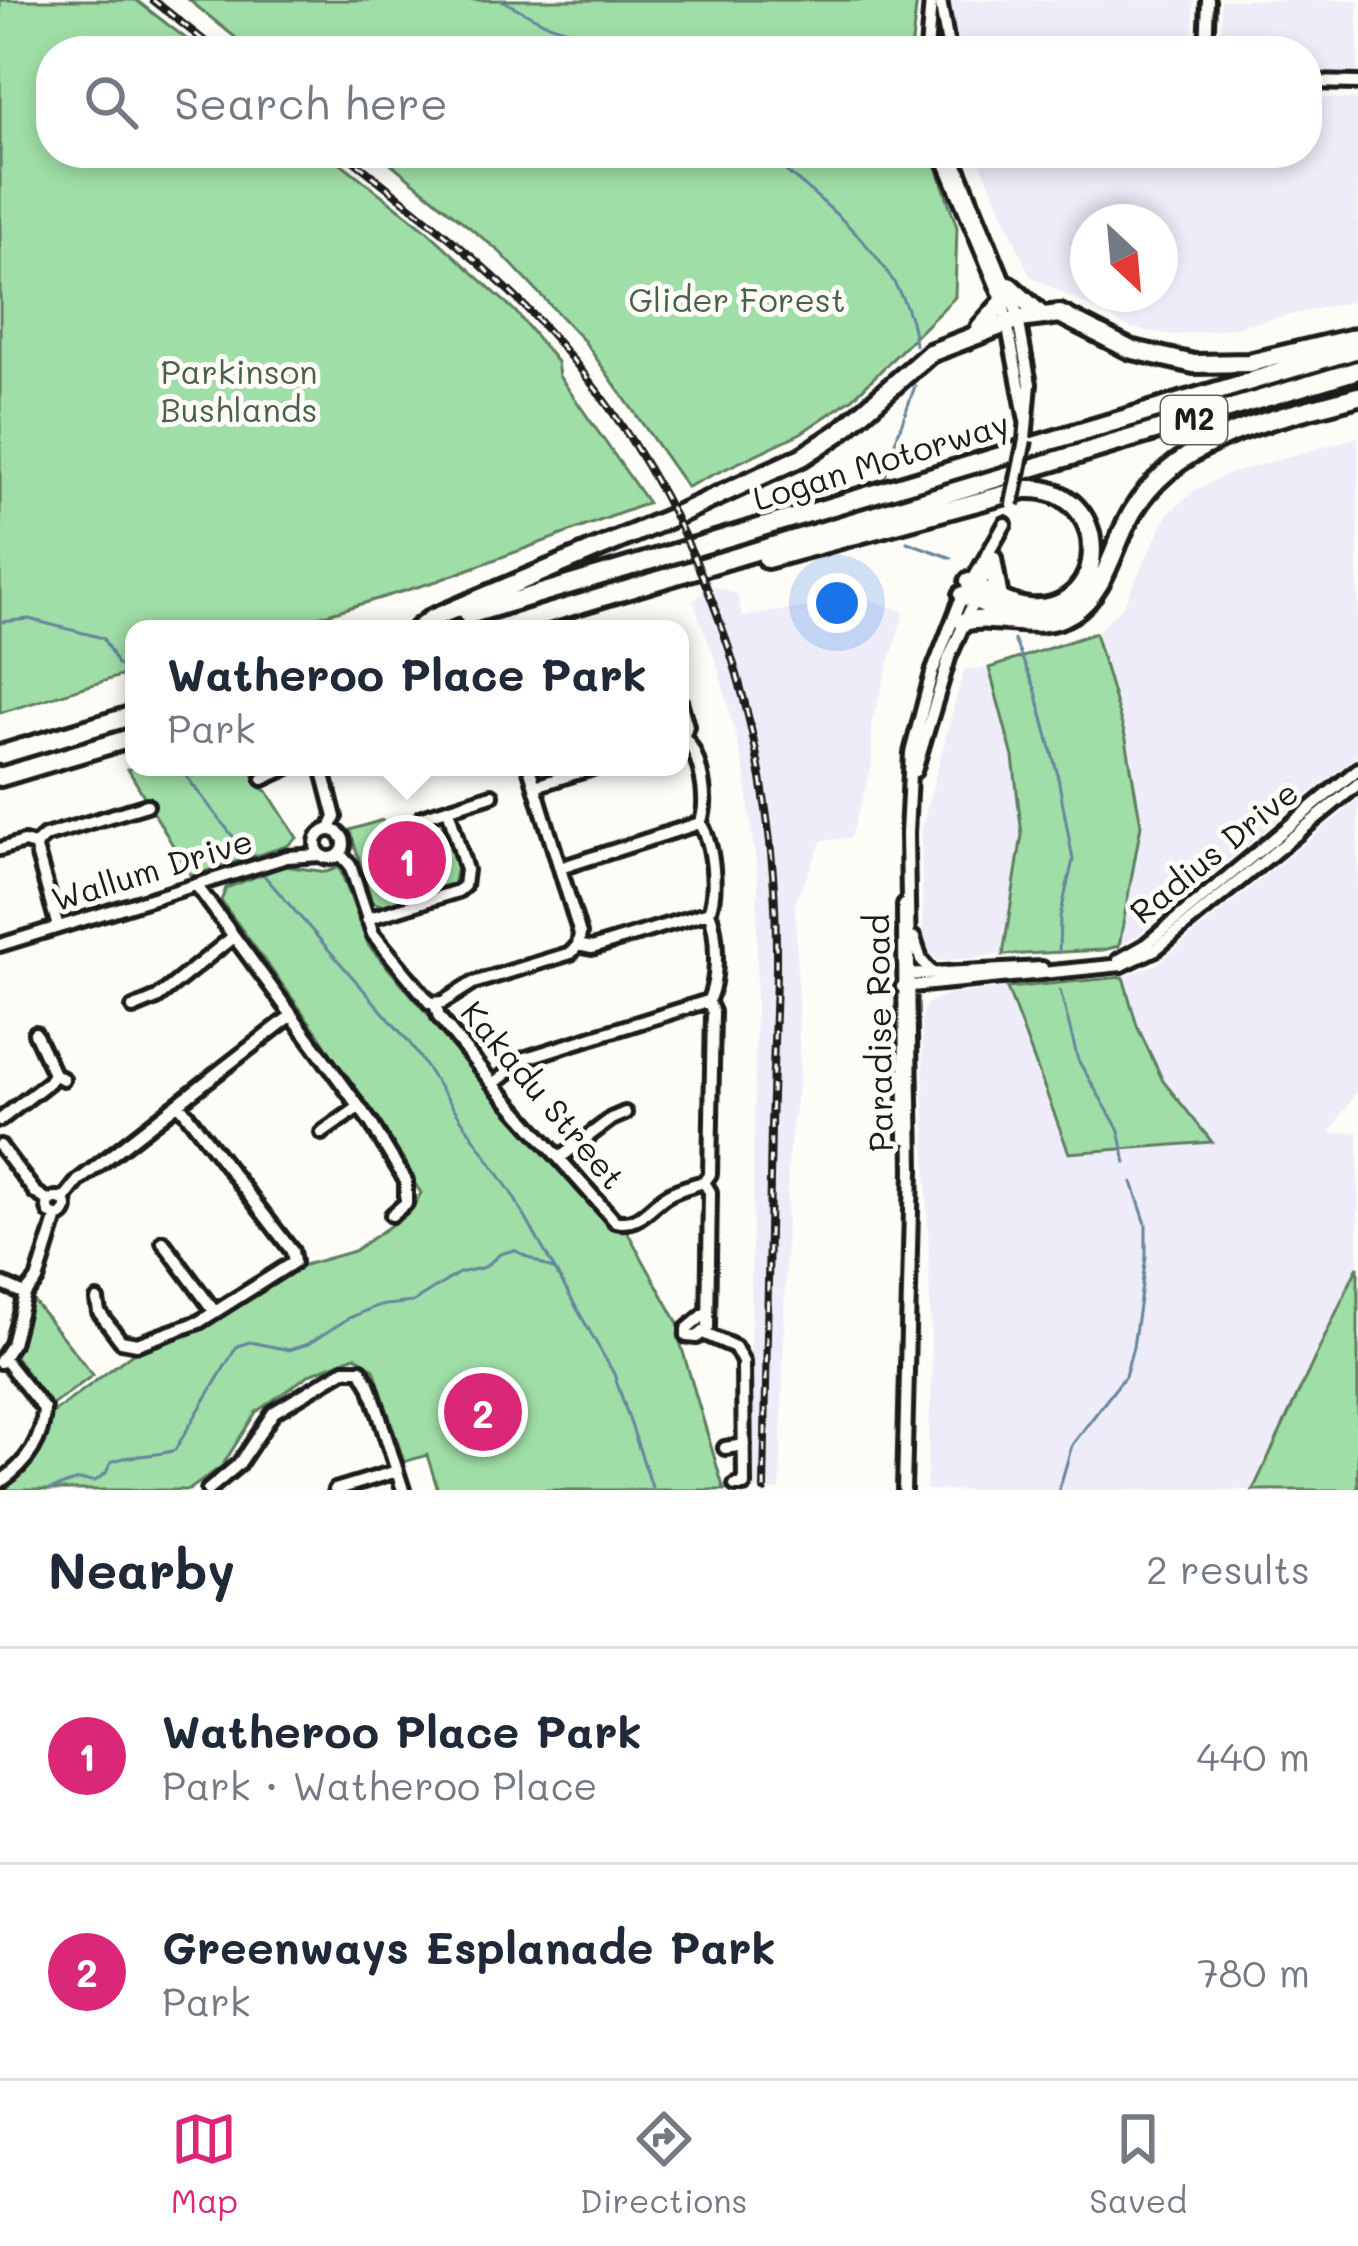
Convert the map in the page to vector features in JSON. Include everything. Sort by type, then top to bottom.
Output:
[{"type":"highway","points":[[976,333],[1006,294],[1040,314]]},
{"type":"highway","points":[[430,620],[802,458],[920,361],[976,333],[1014,321],[1040,314],[1067,316],[1129,349],[1194,364],[1249,363],[1358,337]]},
{"type":"highway","name":"Logan Motorway","points":[[450,620],[1358,349]]},
{"type":"highway","name":"Logan Motorway","points":[[526,620],[1358,370]]},
{"type":"highway","points":[[963,622],[1046,622],[1077,609],[1097,588],[1138,504],[1165,472],[1191,452],[1234,433],[1358,395]]},
{"type":"highway","points":[[555,620],[1002,494],[1034,489],[1058,494],[1079,510],[1091,535],[1092,562],[1072,594],[1052,605],[1030,608],[971,591]]},
{"type":"highway","points":[[992,559],[1000,598]]},
{"type":"highway","points":[[971,591],[1009,614],[1009,620]]},
{"type":"highway","points":[[0,755],[125,718]]},
{"type":"highway","points":[[0,778],[125,740]]},
{"type":"street","points":[[930,36],[936,0]]},
{"type":"street","points":[[936,0],[937,36]]},
{"type":"street","points":[[936,0],[945,36]]},
{"type":"street","points":[[1207,36],[1208,0]]},
{"type":"street","points":[[1322,82],[1358,83]]},
{"type":"street","name":"Paradise Road","points":[[948,168],[1006,294]]},
{"type":"street","name":"Paradise Road","points":[[908,810],[923,737],[971,591],[992,559],[1012,504],[1025,440],[1014,321],[957,168]]},
{"type":"street","name":"Paradise Road","points":[[910,1195],[903,1109],[913,738],[932,673],[1005,524]]},
{"type":"street","points":[[689,743],[701,782],[704,813],[700,823]]},
{"type":"street","name":"Radius Drive","points":[[1098,966],[1133,954],[1358,769]]},
{"type":"street","points":[[263,779],[270,776]]},
{"type":"street","points":[[287,857],[330,829],[335,817],[324,776]]},
{"type":"street","points":[[435,1004],[473,982],[571,952],[578,945],[580,934],[532,776]]},
{"type":"street","points":[[535,786],[567,776]]},
{"type":"street","name":"Radius Drive","points":[[906,981],[953,984],[1122,965],[1146,956],[1358,784]]},
{"type":"street","points":[[422,817],[492,794]]},
{"type":"street","points":[[1275,838],[1281,840],[1336,802]]},
{"type":"street","points":[[35,845],[45,836],[147,805]]},
{"type":"street","points":[[367,919],[464,886],[466,870],[448,808]]},
{"type":"street","points":[[560,868],[700,823]]},
{"type":"street","points":[[493,1084],[526,1058],[708,1001],[714,991],[714,923],[709,912],[713,884],[706,832],[700,823]]},
{"type":"street","points":[[317,836],[321,855],[333,858],[340,854],[344,838],[330,829]]},
{"type":"street","points":[[0,849],[24,842],[35,845]]},
{"type":"street","points":[[35,845],[58,927]]},
{"type":"street","name":"Kakadu Street","points":[[340,854],[350,865],[373,934],[421,996],[435,1004],[439,1017],[493,1084],[614,1221],[636,1221],[669,1194],[704,1182]]},
{"type":"street","name":"Wallum Drive","points":[[0,945],[287,857],[321,855]]},
{"type":"street","points":[[1206,895],[1258,857],[1267,858]]},
{"type":"street","name":"Paradise Road","points":[[904,1490],[910,1387],[908,871]]},
{"type":"street","points":[[197,886],[359,1107],[409,1190],[406,1203],[392,1215]]},
{"type":"street","points":[[578,945],[592,948],[709,912]]},
{"type":"street","points":[[910,923],[921,960],[932,974]]},
{"type":"street","points":[[133,1008],[157,998],[233,938]]},
{"type":"street","name":"Radius Drive","points":[[906,981],[1008,967],[1069,969]]},
{"type":"street","points":[[910,1007],[953,984]]},
{"type":"street","points":[[705,1334],[710,1192],[704,1182],[710,1174],[713,1012],[708,1001]]},
{"type":"street","points":[[56,1201],[292,1016]]},
{"type":"street","points":[[0,1120],[58,1076],[35,1033]]},
{"type":"street","points":[[97,1300],[110,1327],[130,1345],[199,1322],[294,1262],[292,1250],[179,1104]]},
{"type":"street","points":[[322,1133],[359,1107]]},
{"type":"street","points":[[561,1156],[625,1113]]},
{"type":"street","points":[[0,1146],[35,1192],[66,1209],[57,1216],[37,1280],[25,1294],[2,1361],[44,1409],[43,1425],[23,1466],[0,1482]]},
{"type":"street","points":[[163,1242],[214,1311]]},
{"type":"street","points":[[0,1283],[25,1294]]},
{"type":"street","points":[[706,1313],[686,1333],[691,1338],[705,1334],[735,1347],[743,1362],[744,1485],[735,1485]]},
{"type":"street","points":[[208,1490],[239,1464],[274,1412],[353,1368],[361,1370],[370,1386],[403,1490]]},
{"type":"street","points":[[724,1448],[744,1445]]},
{"type":"street","points":[[334,1490],[397,1471]]},
{"type":"shaded area","points":[[948,0],[1194,0],[1193,36],[954,36]]},
{"type":"shaded area","points":[[1221,0],[1358,0],[1358,74],[1322,73],[1322,36],[1221,36]]},
{"type":"shaded area","points":[[1322,98],[1358,99],[1358,300],[1175,335],[1130,328],[1099,312],[1178,312],[1178,204],[1070,204],[1070,297],[1030,276],[983,168],[1322,168]]},
{"type":"shaded area","points":[[1358,437],[1358,754],[1141,933],[1119,946],[1141,825],[1126,739],[1095,633],[1123,606],[1167,515],[1195,490],[1226,475]]},
{"type":"shaded area","points":[[713,586],[737,594],[742,617],[866,598],[904,612],[871,724],[872,764],[851,837],[822,841],[795,902],[800,1072],[788,1157],[780,1490],[748,1490],[758,882],[745,772],[718,667],[693,601]]},
{"type":"shaded area","points":[[989,668],[1013,757],[1022,835],[1003,955],[938,961],[923,938],[921,830],[964,669]]},
{"type":"shaded area","points":[[1358,800],[1358,1089],[1330,1133],[1358,1132],[1358,1490],[926,1490],[932,1377],[922,1016],[927,1003],[946,995],[1007,988],[1069,1153],[1210,1142],[1163,1081],[1137,1026],[1123,977],[1157,964]]},
{"type":"green space","name":"Parkinson Bushlands","points":[[0,0],[136,0],[183,36],[36,36],[36,168],[347,168],[425,229],[515,311],[557,362],[559,376],[648,503],[437,581],[308,620],[125,620],[125,675],[0,713]]},
{"type":"green space","points":[[189,0],[917,0],[913,36],[233,36]]},
{"type":"green space","name":"Glider Forest","points":[[396,168],[937,168],[957,227],[955,297],[853,398],[801,433],[687,487],[584,341],[500,252]]},
{"type":"green space","points":[[1095,633],[1126,739],[1141,825],[1119,946],[1003,955],[1022,835],[1013,757],[989,668]]},
{"type":"green space","points":[[132,776],[254,776],[297,838],[287,846],[191,876]]},
{"type":"green space","points":[[382,820],[386,827],[441,820],[457,867],[453,884],[386,907],[372,902],[350,830]]},
{"type":"green space","points":[[284,866],[327,872],[339,867],[369,946],[604,1218],[627,1231],[680,1327],[678,1335],[724,1490],[438,1490],[427,1455],[404,1462],[374,1369],[355,1356],[310,1374],[256,1412],[222,1466],[189,1490],[0,1490],[34,1458],[45,1439],[50,1415],[134,1352],[202,1327],[301,1266],[354,1251],[410,1212],[421,1193],[317,1032],[221,901],[226,888]]},
{"type":"green space","points":[[1123,977],[1137,1026],[1163,1081],[1212,1142],[1069,1153],[1007,988]]},
{"type":"green space","points":[[1358,1266],[1358,1490],[1253,1490]]},
{"type":"green space","points":[[32,1299],[93,1375],[51,1406],[14,1355]]},
{"type":"waterway","points":[[501,0],[584,36]]},
{"type":"waterway","points":[[782,168],[835,213],[880,262],[909,316],[915,345]]},
{"type":"waterway","points":[[886,479],[915,386]]},
{"type":"waterway","points":[[907,542],[952,558]]},
{"type":"waterway","points":[[0,622],[29,619],[103,638],[125,670]]},
{"type":"waterway","points":[[1014,640],[1035,688],[1073,860],[1060,917],[1059,953]]},
{"type":"waterway","points":[[186,776],[255,865]]},
{"type":"waterway","points":[[261,872],[409,1042],[512,1194],[614,1374],[653,1490]]},
{"type":"waterway","points":[[1060,990],[1078,1060],[1119,1130],[1126,1163]]},
{"type":"waterway","points":[[1059,1490],[1072,1445],[1125,1376],[1133,1347],[1146,1224],[1132,1182]]},
{"type":"waterway","points":[[49,1490],[78,1480],[95,1481],[119,1459],[175,1450],[237,1346],[250,1342],[289,1350],[308,1344],[349,1318],[377,1306],[413,1302],[459,1273],[485,1267],[500,1254],[514,1250],[552,1269]]},
{"type":"railway","points":[[153,0],[198,36]]},
{"type":"railway","points":[[363,168],[491,274],[587,377],[670,506],[729,648],[764,797],[775,906],[764,1490]]},
{"type":"place","name":"Watheroo Place Park","points":[[407,860]]},
{"type":"place","name":"Greenways Esplanade Park","points":[[483,1412]]}]
